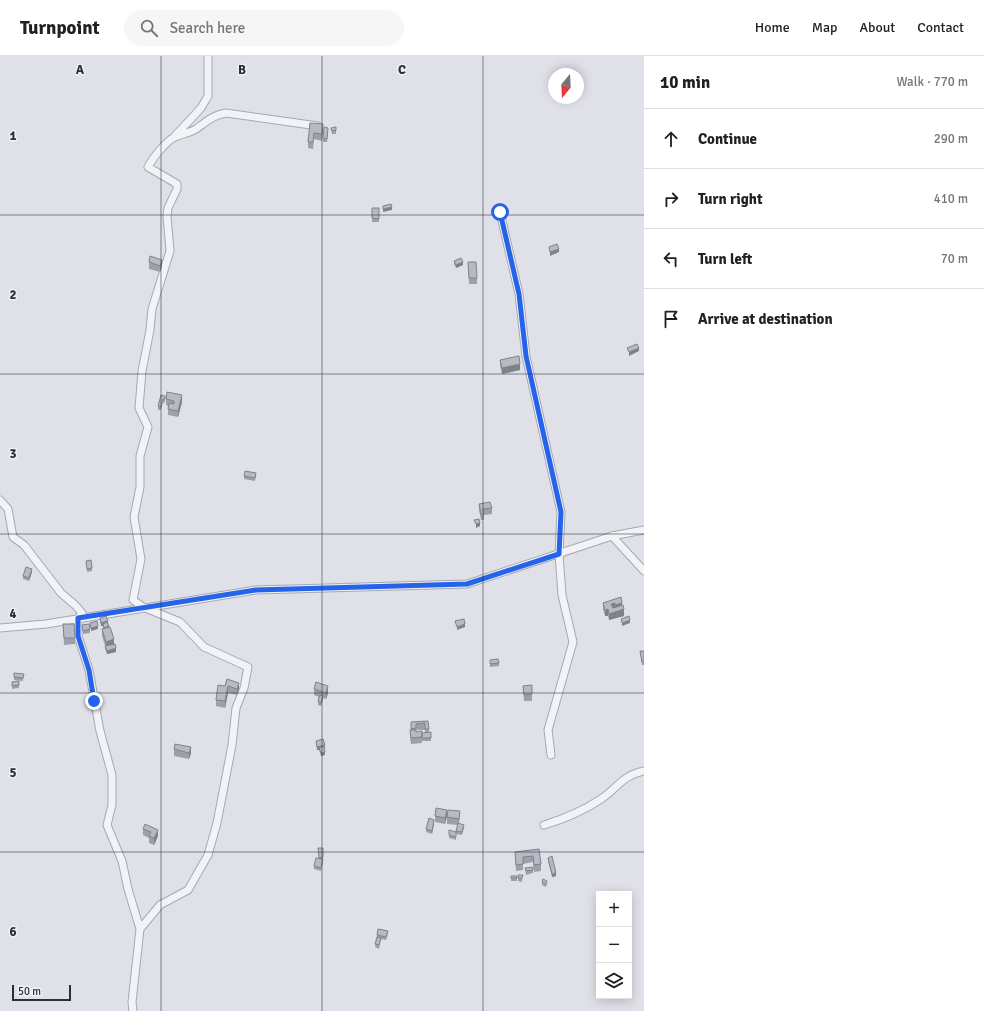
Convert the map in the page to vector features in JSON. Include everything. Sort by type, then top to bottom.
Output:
[{"type":"street","points":[[140,929],[160,905],[188,890],[208,855],[217,823],[232,745],[236,708],[244,688],[248,667],[204,647],[180,622],[143,607],[133,600],[141,559],[134,517],[140,487],[140,456],[148,427],[139,408],[142,371],[150,330],[152,309],[170,251],[167,216],[168,208],[177,184],[148,167],[152,160],[201,108],[208,96],[208,56]]},
{"type":"street","points":[[174,137],[195,129],[209,118],[226,113],[323,127]]},
{"type":"street","points":[[500,212],[519,294],[526,356],[561,512],[559,554],[562,595],[574,642],[548,730],[552,755]]},
{"type":"street","points":[[0,500],[8,509],[13,537],[24,545],[61,593],[82,613],[78,618],[78,636],[89,670],[100,731],[112,774],[112,805],[107,825],[122,861],[128,889],[140,929],[132,1011]]},
{"type":"street","points":[[0,628],[46,624],[143,607],[256,590],[467,584],[612,536],[644,530]]},
{"type":"street","points":[[612,536],[644,571]]},
{"type":"street","points":[[544,825],[570,817],[601,799],[631,774],[644,771]]},
{"type":"building","points":[[310,123],[323,124],[322,134],[314,133],[313,142],[308,142]]},
{"type":"building","points":[[324,127],[328,128],[327,139],[323,138]]},
{"type":"building","points":[[336,127],[336,130],[332,131],[331,128]]},
{"type":"building","points":[[391,204],[392,207],[383,209],[383,206]]},
{"type":"building","points":[[372,208],[379,208],[379,219],[372,218]]},
{"type":"building","points":[[557,244],[559,249],[550,252],[549,247]]},
{"type":"building","points":[[150,256],[162,260],[160,266],[149,262]]},
{"type":"building","points":[[461,258],[463,262],[456,265],[454,261]]},
{"type":"building","points":[[468,262],[476,262],[477,278],[469,278]]},
{"type":"building","points":[[637,344],[639,348],[629,352],[627,348]]},
{"type":"building","points":[[519,356],[520,364],[502,368],[500,360]]},
{"type":"building","points":[[167,392],[182,395],[178,411],[168,409],[169,403],[174,404],[174,401],[166,399]]},
{"type":"building","points":[[161,395],[165,396],[165,399],[163,399],[161,407],[158,406]]},
{"type":"building","points":[[245,471],[256,473],[255,478],[244,476]]},
{"type":"building","points":[[490,502],[492,508],[483,509],[484,514],[481,514],[479,504]]},
{"type":"building","points":[[479,519],[480,523],[476,524],[474,520]]},
{"type":"building","points":[[91,560],[92,568],[87,569],[86,561]]},
{"type":"building","points":[[26,567],[32,569],[29,578],[23,576]]},
{"type":"building","points":[[621,597],[622,603],[615,605],[615,603],[611,604],[613,608],[623,605],[624,609],[609,614],[608,609],[605,610],[603,603]]},
{"type":"building","points":[[106,616],[108,621],[101,623],[100,618]]},
{"type":"building","points":[[629,616],[630,620],[622,623],[621,619]]},
{"type":"building","points":[[464,619],[465,624],[457,627],[455,621]]},
{"type":"building","points":[[97,621],[98,626],[91,628],[90,623]]},
{"type":"building","points":[[107,622],[109,626],[104,628],[103,624]]},
{"type":"building","points":[[63,624],[74,624],[75,638],[64,638]]},
{"type":"building","points":[[89,624],[90,629],[83,631],[82,625]]},
{"type":"building","points":[[110,627],[114,639],[106,642],[102,629]]},
{"type":"building","points":[[115,644],[116,648],[107,651],[105,646]]},
{"type":"building","points":[[640,651],[644,651],[644,662],[642,662]]},
{"type":"building","points":[[498,659],[499,663],[490,664],[490,660]]},
{"type":"building","points":[[14,673],[24,674],[23,678],[14,677]]},
{"type":"building","points":[[227,679],[239,683],[237,689],[228,686],[225,701],[216,700],[218,685],[225,686]]},
{"type":"building","points":[[19,681],[19,685],[12,686],[12,682]]},
{"type":"building","points":[[316,682],[328,686],[326,693],[314,689]]},
{"type":"building","points":[[532,685],[532,694],[524,695],[523,686]]},
{"type":"building","points":[[320,695],[323,696],[321,703],[318,701]]},
{"type":"building","points":[[428,721],[429,729],[425,729],[425,723],[416,724],[416,728],[411,729],[411,722]]},
{"type":"building","points":[[410,730],[416,730],[416,732],[422,731],[422,737],[411,738]]},
{"type":"building","points":[[431,732],[431,738],[422,738],[422,733]]},
{"type":"building","points":[[323,739],[325,745],[317,747],[316,741]]},
{"type":"building","points":[[175,744],[191,747],[189,753],[174,749]]},
{"type":"building","points":[[324,746],[325,752],[321,753],[319,748]]},
{"type":"building","points":[[436,808],[447,810],[445,818],[435,816]]},
{"type":"building","points":[[448,810],[460,811],[459,819],[447,817]]},
{"type":"building","points":[[429,818],[434,820],[432,831],[426,829]]},
{"type":"building","points":[[458,823],[464,825],[462,832],[456,831]]},
{"type":"building","points":[[145,824],[158,830],[154,838],[149,836],[151,832],[143,829]]},
{"type":"building","points":[[449,830],[456,832],[456,837],[449,835]]},
{"type":"building","points":[[318,848],[323,848],[323,857],[319,858]]},
{"type":"building","points":[[539,849],[541,864],[534,865],[533,856],[523,857],[523,864],[516,865],[515,852]]},
{"type":"building","points":[[552,856],[556,873],[552,874],[548,858]]},
{"type":"building","points":[[316,858],[323,859],[321,868],[314,866]]},
{"type":"building","points":[[533,867],[533,870],[526,871],[525,868]]},
{"type":"building","points":[[518,875],[523,875],[522,878],[518,878]]},
{"type":"building","points":[[511,876],[517,876],[517,878],[511,878]]},
{"type":"building","points":[[543,879],[547,881],[546,884],[542,882]]},
{"type":"building","points":[[378,929],[388,931],[386,937],[377,935]]},
{"type":"building","points":[[377,937],[381,938],[379,945],[375,944]]},
{"type":"route","points":[[94,701],[89,670],[78,636],[78,618],[256,590],[377,585],[467,584],[559,554],[561,512],[526,356],[519,294],[500,212]]}]
